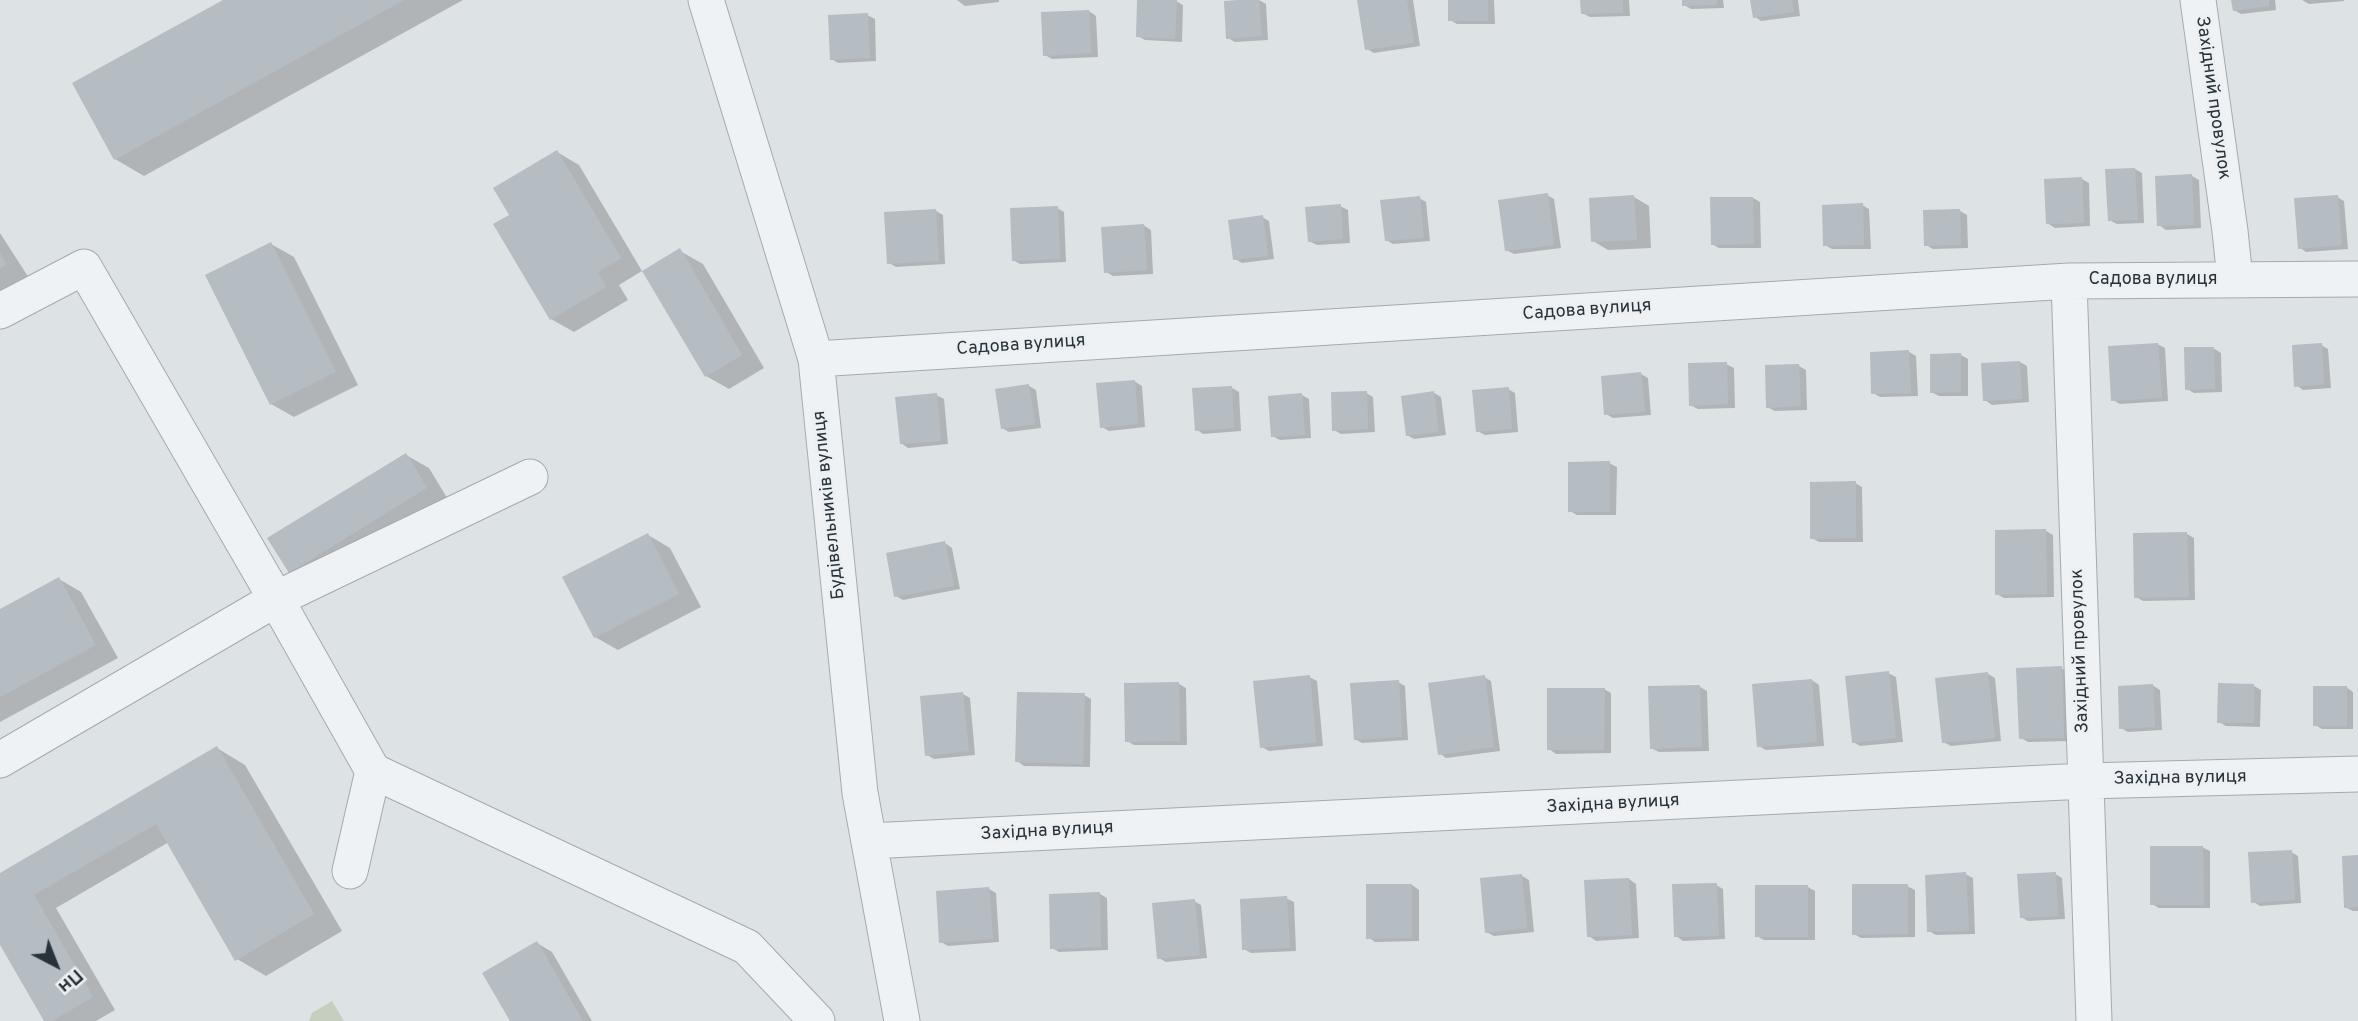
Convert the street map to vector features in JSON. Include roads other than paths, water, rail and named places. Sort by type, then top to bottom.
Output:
[{"type":"street","name":"Будівельників вулиця","points":[[706,0],[816,359],[860,793],[902,1021]]},
{"type":"street","name":"Західний провулок","points":[[2198,0],[2235,279]]},
{"type":"street","points":[[0,311],[84,267],[373,771],[747,947],[817,1021]]},
{"type":"street","name":"Садова вулиця","points":[[816,359],[2069,281],[2358,279]]},
{"type":"street","name":"Західний провулок","points":[[2069,281],[2094,1021]]},
{"type":"street","points":[[0,760],[276,599],[530,477]]},
{"type":"street","points":[[350,871],[373,771]]},
{"type":"street","name":"Західна вулиця","points":[[869,841],[2085,782],[2358,774]]}]
